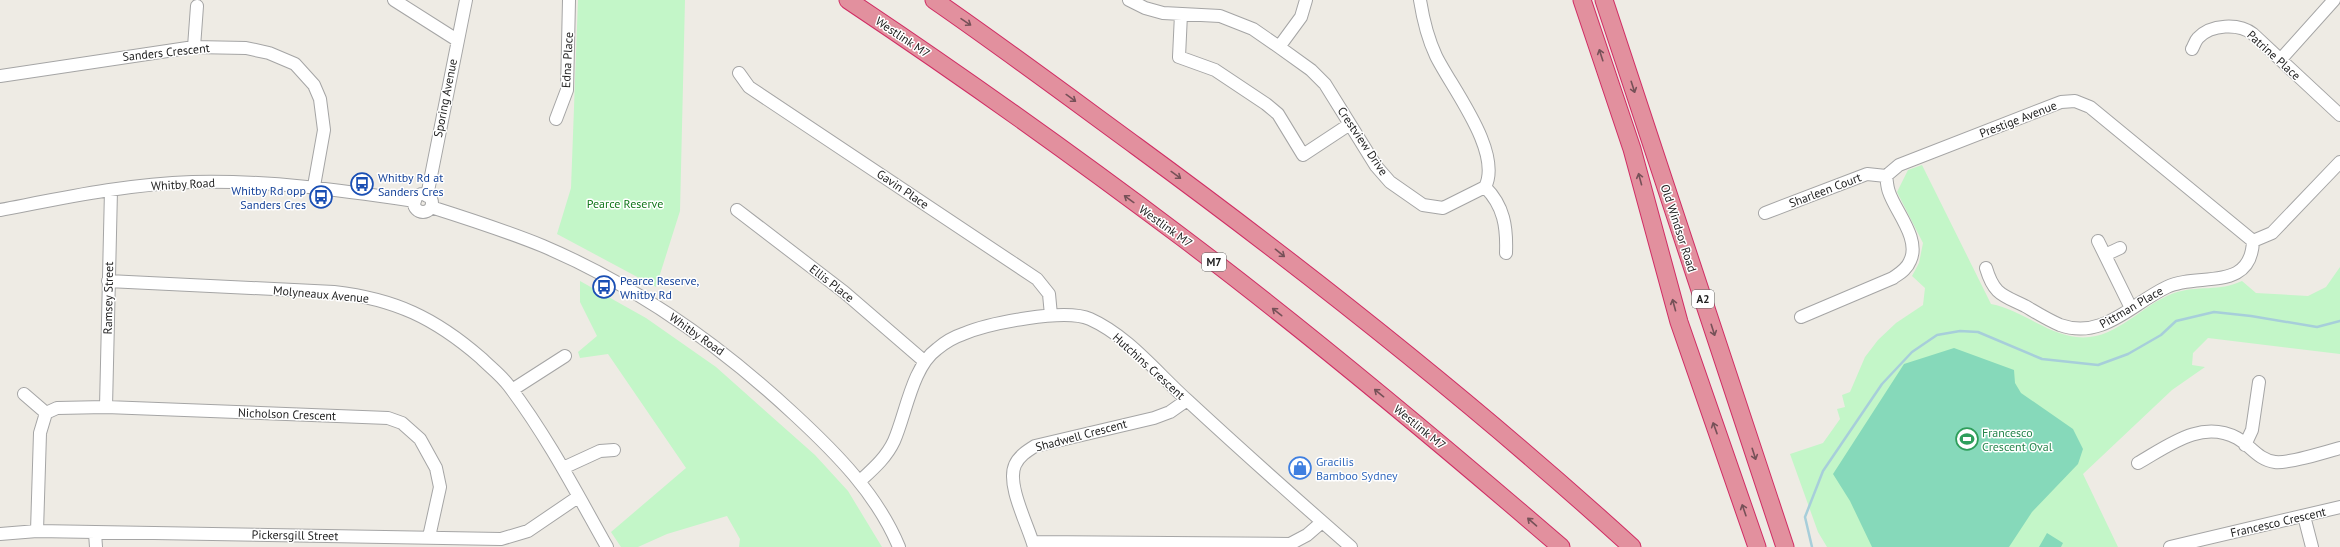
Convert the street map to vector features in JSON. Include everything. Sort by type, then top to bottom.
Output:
[{"type":"highway","name":"Westlink M7","points":[[848,0],[938,60],[1184,238],[1346,366],[1562,547]]},
{"type":"highway","points":[[934,0],[994,41],[1271,245],[1472,407],[1608,524],[1632,547]]},
{"type":"highway","name":"Old Windsor Road","points":[[1582,0],[1632,149],[1678,322],[1756,547]]},
{"type":"highway","name":"Old Windsor Road","points":[[1604,0],[1785,547]]},
{"type":"street","points":[[394,0],[457,40]]},
{"type":"street","name":"Sporing Avenue","points":[[429,201],[457,40],[466,0]]},
{"type":"street","name":"Edna Place","points":[[556,119],[567,90],[569,0]]},
{"type":"street","name":"Crestview Drive","points":[[1129,0],[1145,8],[1181,14],[1220,16],[1237,21],[1253,29],[1279,47],[1311,70],[1325,84],[1376,166],[1390,182],[1423,205],[1444,208],[1485,186]]},
{"type":"street","points":[[1279,47],[1301,17],[1306,0]]},
{"type":"street","points":[[1420,0],[1428,36],[1436,56],[1471,113],[1477,128],[1490,170],[1485,186],[1497,199],[1507,231],[1506,253]]},
{"type":"street","points":[[1611,0],[1621,50]]},
{"type":"street","points":[[2281,59],[2334,0]]},
{"type":"street","points":[[194,47],[197,6]]},
{"type":"street","points":[[1181,14],[1179,57],[1216,70],[1266,104],[1278,114],[1303,155],[1350,124]]},
{"type":"street","name":"Patrine Place","points":[[2192,49],[2194,34],[2223,27],[2241,26],[2253,34],[2281,59],[2340,115]]},
{"type":"street","name":"Sanders Crescent","points":[[0,76],[194,47],[246,48],[269,54],[295,64],[314,85],[320,99],[324,130],[314,186]]},
{"type":"street","name":"Gavin Place","points":[[739,73],[749,87],[1036,279],[1048,294],[1051,315]]},
{"type":"street","name":"Prestige Avenue","points":[[1886,176],[1899,164],[2061,102],[2075,101],[2090,107],[2253,241]]},
{"type":"street","points":[[2253,241],[2272,233],[2340,162]]},
{"type":"street","name":"Sharleen Court","points":[[1765,213],[1867,174],[1886,176]]},
{"type":"street","points":[[1801,317],[1893,278],[1905,269],[1911,259],[1912,248],[1910,237],[1889,191],[1886,176]]},
{"type":"street","name":"Whitby Road","points":[[0,210],[111,190],[191,182],[264,183],[314,186],[415,202],[416,208],[421,212],[428,211],[429,201],[542,246],[602,274],[649,301],[702,337],[750,374],[830,448],[860,482],[882,516],[899,547]]},
{"type":"street","name":"Ramsey Street","points":[[106,407],[111,190]]},
{"type":"street","name":"Ellis Place","points":[[736,210],[844,292],[924,361]]},
{"type":"street","points":[[2098,241],[2130,308]]},
{"type":"street","name":"Pittman Place","points":[[1986,268],[1992,285],[2004,297],[2046,318],[2073,328],[2097,328],[2130,308],[2177,283],[2227,278],[2247,263],[2253,253],[2253,241]]},
{"type":"street","points":[[2105,255],[2120,248]]},
{"type":"street","name":"Molyneaux Avenue","points":[[108,281],[334,292],[369,296],[415,312],[457,338],[494,370],[512,390],[563,468],[607,547]]},
{"type":"street","name":"Hutchins Crescent","points":[[860,482],[878,464],[893,442],[924,361],[936,349],[962,334],[1051,315],[1089,318],[1110,331],[1132,348],[1187,400],[1351,547]]},
{"type":"street","points":[[512,390],[565,356]]},
{"type":"street","points":[[2245,445],[2252,430],[2259,382]]},
{"type":"street","points":[[24,394],[46,413],[40,433],[37,531]]},
{"type":"street","name":"Shadwell Crescent","points":[[1033,544],[1013,486],[1014,467],[1021,455],[1035,446],[1154,418],[1170,412],[1187,400]]},
{"type":"street","name":"Nicholson Crescent","points":[[46,413],[57,408],[106,407],[388,418],[402,423],[420,438],[436,468],[440,487],[429,537]]},
{"type":"street","points":[[2138,463],[2191,434],[2207,431],[2218,432],[2236,438],[2264,459],[2276,462],[2320,454],[2340,448]]},
{"type":"street","points":[[563,468],[600,451],[614,450]]},
{"type":"street","name":"Pickersgill Street","points":[[0,534],[37,531],[429,537],[501,540],[528,531],[578,497]]},
{"type":"street","name":"Francesco Crescent","points":[[2170,547],[2340,507]]},
{"type":"street","points":[[2304,516],[2312,547]]},
{"type":"street","points":[[1033,544],[1290,544],[1307,535],[1322,522]]},
{"type":"street","points":[[95,533],[96,547]]},
{"type":"green space","name":"Pearce Reserve","points":[[578,0],[685,0],[680,211],[656,287],[557,234],[571,188]]},
{"type":"green space","points":[[1922,165],[1991,304],[2013,311],[2065,335],[2090,337],[2115,329],[2149,306],[2174,293],[2192,289],[2217,288],[2242,281],[2256,293],[2308,296],[2326,287],[2340,267],[2340,354],[2208,338],[2193,353],[2192,365],[2205,367],[2172,390],[2083,474],[2118,547],[1827,547],[1818,532],[1790,454],[1823,443],[1840,419],[1837,409],[1845,407],[1842,395],[1850,392],[1865,357],[1878,340],[1896,323],[1923,305],[1925,288],[1912,276],[1919,263],[1923,243],[1897,192],[1908,170]]},
{"type":"green space","points":[[580,281],[646,318],[716,367],[815,455],[848,491],[882,547],[739,547],[740,539],[727,516],[667,534],[638,547],[621,547],[611,532],[686,468],[608,354],[580,358],[578,352],[597,336],[580,302]]},
{"type":"green space","name":"Francesco Crescent Oval","points":[[1954,348],[2014,370],[2015,383],[2021,393],[2073,429],[2083,449],[2078,464],[2032,512],[2009,547],[1872,547],[1850,501],[1833,474],[1904,364]]},
{"type":"green space","points":[[2047,533],[2063,543],[2061,547],[2039,547]]},
{"type":"waterway","points":[[1812,547],[1805,517],[1823,471],[1882,384],[1912,352],[1937,335],[1960,331],[1978,332],[2042,359],[2098,365],[2128,354],[2161,335],[2176,321],[2214,312],[2251,316],[2317,327],[2340,321]]},
{"type":"place","name":"Whitby Rd at Sanders Cres","points":[[362,184]]},
{"type":"place","name":"Whitby Rd opp Sanders Cres","points":[[321,197]]},
{"type":"place","name":"Pearce Reserve, Whitby Rd","points":[[604,287]]},
{"type":"place","name":"Francesco Crescent Oval","points":[[1967,439]]},
{"type":"place","name":"Gracilis Bamboo Sydney","points":[[1300,468]]}]
